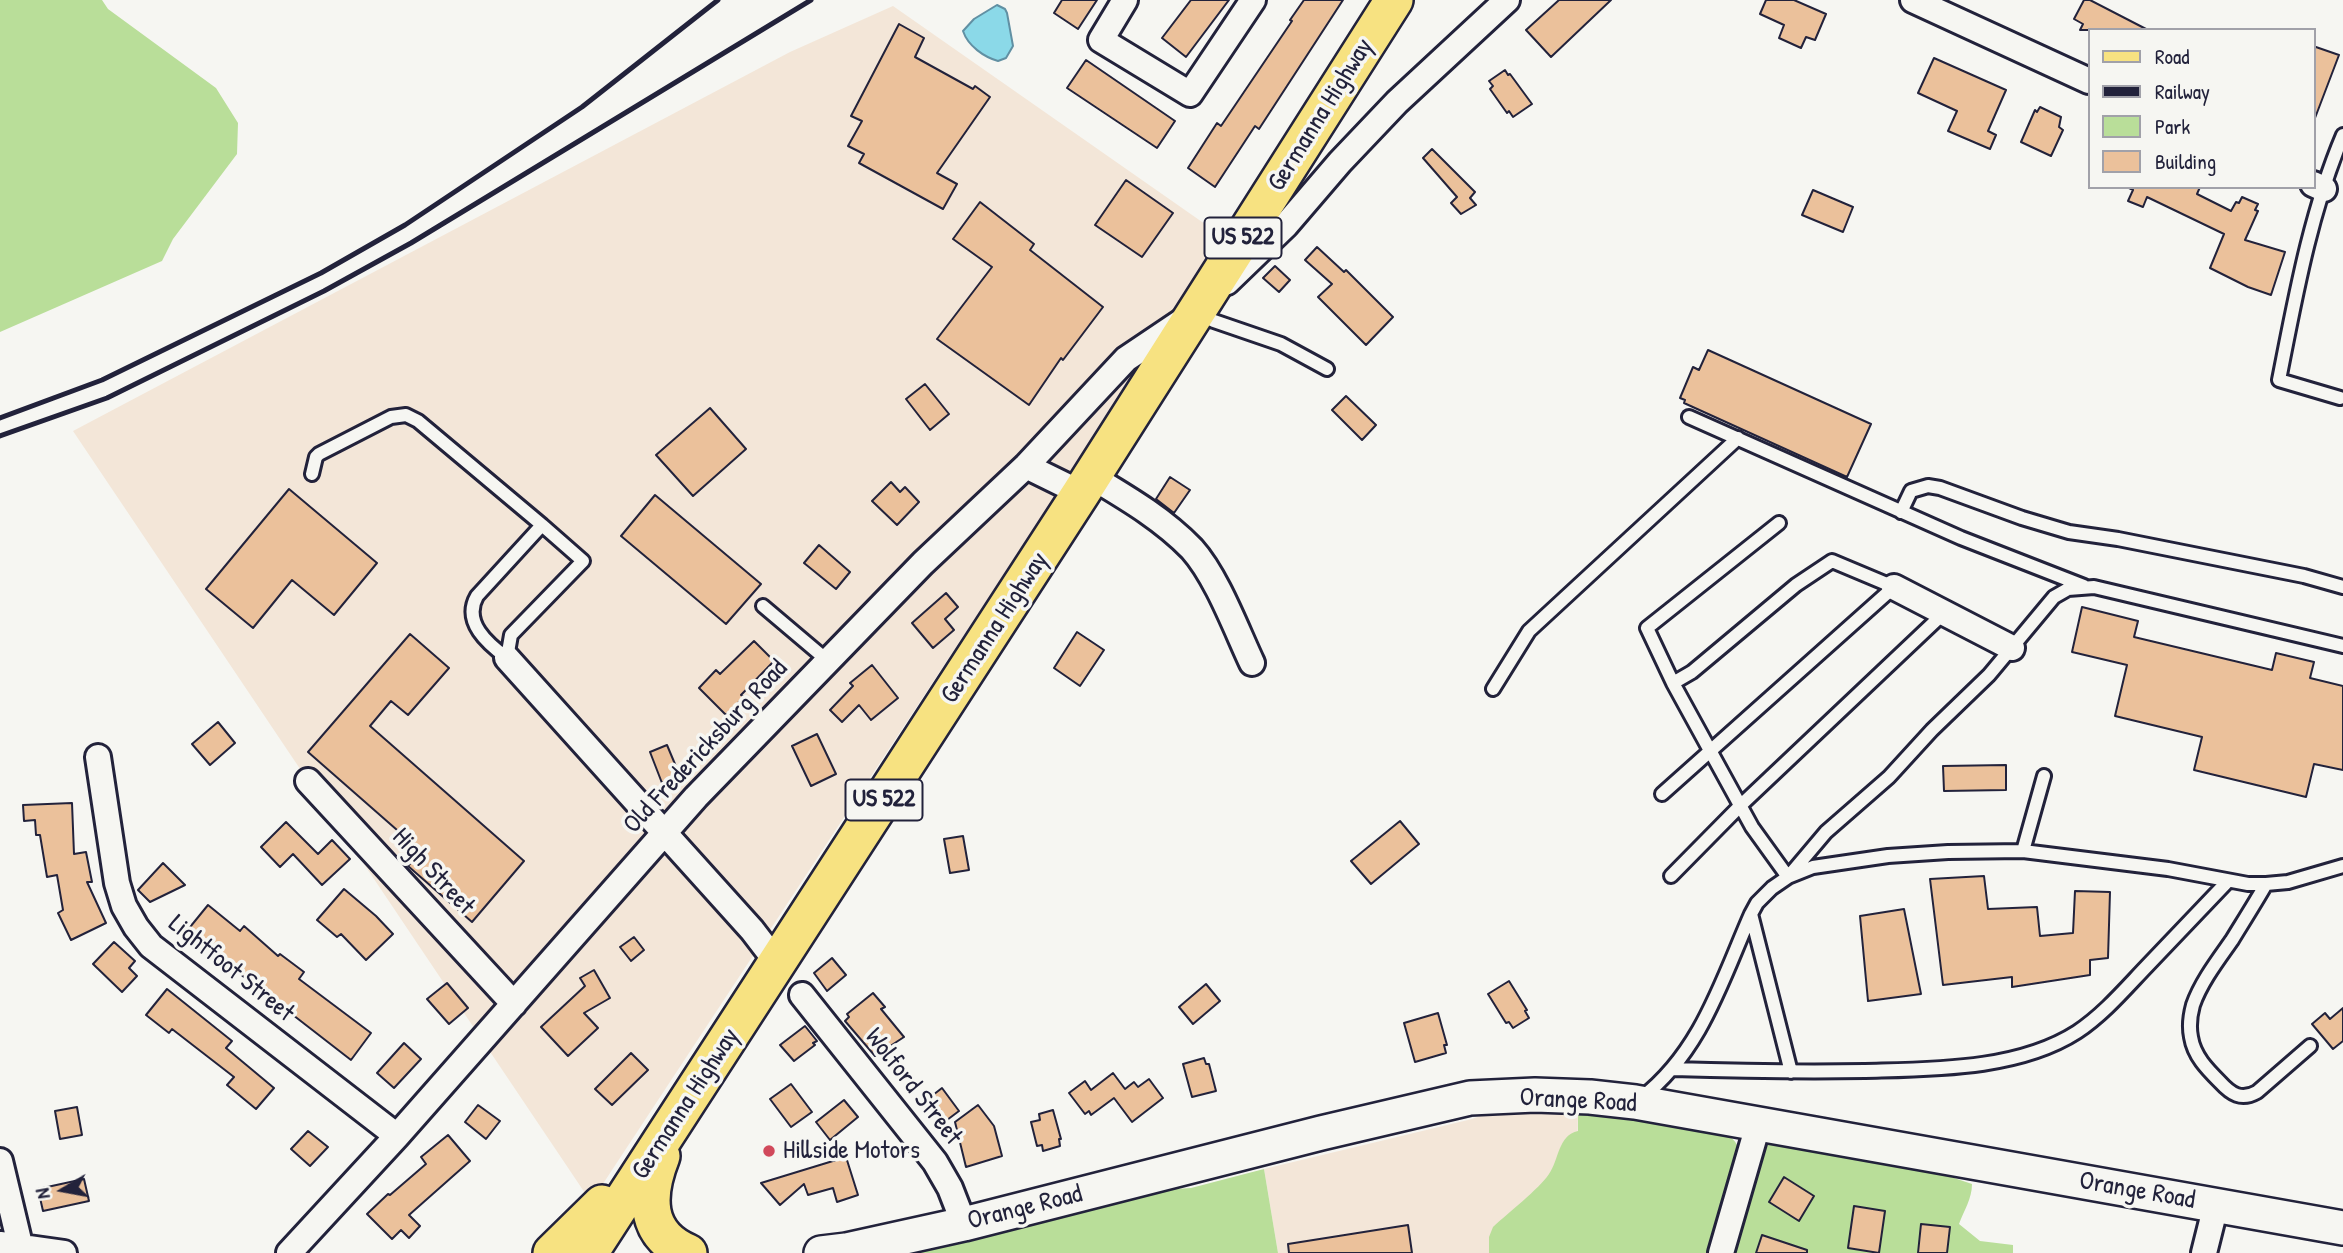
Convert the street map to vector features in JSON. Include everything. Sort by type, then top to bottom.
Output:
[{"type":"main road","name":"Germanna Highway","points":[[589,1253],[1087,485],[1394,0]]},
{"type":"main road","name":"Orange Road","points":[[821,1253],[964,1224],[1470,1098],[1535,1095],[1635,1102],[2343,1228]]},
{"type":"main road","points":[[552,1253],[587,1221],[674,1122]]},
{"type":"main road","points":[[674,1122],[653,1176],[650,1192],[651,1212],[670,1243],[688,1253]]},
{"type":"street","points":[[1125,0],[1101,40],[1189,94],[1253,0]]},
{"type":"street","name":"Old Fredericksburg Road","points":[[289,1253],[397,1136],[696,797],[828,660],[923,563],[1026,466],[1126,359],[1196,312],[1286,225],[1340,162],[1397,102],[1507,0]]},
{"type":"street","points":[[1913,0],[2088,81]]},
{"type":"street","points":[[1026,466],[1087,485],[1148,512],[1192,550],[1219,592],[1252,663]]},
{"type":"street","points":[[1894,587],[2012,648]]},
{"type":"street","points":[[507,657],[752,930],[778,964]]},
{"type":"street","name":"Lightfoot Street","points":[[98,757],[117,883],[124,906],[136,927],[151,946],[397,1136]]},
{"type":"street","name":"High Street","points":[[308,781],[514,1004]]},
{"type":"street","name":"Wolford Street","points":[[802,995],[935,1162],[950,1188],[964,1224]]},
{"type":"street","points":[[1721,1253],[1758,1125]]},
{"type":"street","points":[[0,1161],[14,1248],[64,1253]]},
{"type":"street","points":[[2204,1253],[2216,1205]]},
{"type":"lane","points":[[2340,398],[2279,380],[2319,187],[2343,135]]},
{"type":"lane","points":[[1196,312],[1281,344],[1327,369]]},
{"type":"lane","points":[[312,474],[319,454],[391,417],[406,415],[418,421],[542,525],[583,561],[512,635],[507,657],[495,649],[478,629],[472,608],[477,596],[542,525]]},
{"type":"lane","points":[[1689,417],[1901,512],[2084,586],[2343,646]]},
{"type":"lane","points":[[1493,689],[1529,631],[1738,438]]},
{"type":"lane","points":[[1901,512],[1912,491],[1928,486],[1940,488],[2069,532],[2304,576],[2343,587]]},
{"type":"lane","points":[[1779,523],[1647,628],[1673,682],[1752,827],[1788,877]]},
{"type":"lane","points":[[1662,794],[1894,587],[1832,561],[1796,585],[1692,672],[1673,682]]},
{"type":"lane","points":[[1788,877],[1826,832],[1889,777],[1932,730],[1989,675],[2054,597],[2068,589],[2084,586]]},
{"type":"lane","points":[[763,606],[828,660]]},
{"type":"lane","points":[[1671,876],[1741,805],[1945,612]]},
{"type":"lane","points":[[2023,850],[2044,776]]},
{"type":"lane","points":[[1635,1102],[1673,1069],[1699,1033],[1751,914],[1772,888],[1788,877],[1813,867],[1888,856],[2023,850],[2168,869],[2228,881],[2266,884],[2288,882],[2343,866]]},
{"type":"lane","points":[[1673,1069],[1791,1072],[1967,1067],[2050,1045],[2076,1032],[2104,1012],[2228,881]]},
{"type":"lane","points":[[2266,884],[2194,1003],[2190,1021],[2191,1039],[2205,1068],[2231,1093],[2238,1096],[2250,1096],[2257,1092],[2310,1046]]},
{"type":"lane","points":[[1751,914],[1791,1072]]},
{"type":"shaded area","points":[[893,6],[1225,238],[591,1202],[73,431],[790,52]]},
{"type":"shaded area","points":[[1578,1108],[1577,1188],[1489,1248],[1489,1253],[1278,1253],[1264,1169],[1472,1119],[1493,1111]]},
{"type":"green space","points":[[0,0],[102,0],[108,9],[216,88],[238,123],[237,154],[173,239],[162,261],[0,332]]},
{"type":"green space","points":[[1578,1108],[1724,1133],[1733,1139],[1738,1147],[1738,1155],[1713,1253],[1489,1253],[1489,1237],[1493,1227],[1544,1180],[1566,1137],[1578,1131]]},
{"type":"green space","points":[[1764,1138],[1927,1169],[1972,1184],[1959,1224],[1980,1241],[2013,1245],[2013,1253],[1734,1253],[1759,1166]]},
{"type":"green space","points":[[1264,1169],[1278,1253],[909,1253],[1145,1191],[1191,1188]]},
{"type":"water","points":[[997,5],[1007,13],[1013,46],[1006,58],[998,61],[977,50],[963,31],[974,19]]},
{"type":"building","points":[[1062,0],[1097,0],[1078,29],[1054,13]]},
{"type":"building","points":[[1191,0],[1229,0],[1186,57],[1162,38]]},
{"type":"building","points":[[1304,0],[1343,0],[1259,129],[1255,126],[1215,187],[1188,168],[1217,123],[1221,126]]},
{"type":"building","points":[[1559,0],[1611,0],[1551,57],[1526,30]]},
{"type":"building","points":[[1766,0],[1794,0],[1826,14],[1815,40],[1806,37],[1801,48],[1779,38],[1784,25],[1760,14]]},
{"type":"building","points":[[2084,0],[2090,0],[2144,28],[2080,30],[2083,24],[2074,19]]},
{"type":"building","points":[[899,24],[924,38],[915,57],[973,89],[975,86],[990,97],[937,173],[957,184],[943,209],[859,163],[864,154],[848,146],[862,121],[851,116]]},
{"type":"building","points":[[2315,47],[2339,55],[2315,118]]},
{"type":"building","points":[[1934,58],[2006,90],[1988,131],[1996,135],[1990,149],[1948,131],[1957,111],[1918,93]]},
{"type":"building","points":[[1086,60],[1175,121],[1157,148],[1067,88]]},
{"type":"building","points":[[1505,70],[1532,104],[1513,117],[1490,89],[1493,86],[1489,81]]},
{"type":"building","points":[[2040,107],[2061,117],[2059,127],[2063,130],[2051,156],[2021,142],[2035,110],[2037,112]]},
{"type":"building","points":[[1432,149],[1475,192],[1470,198],[1476,205],[1461,214],[1451,203],[1457,197],[1423,158]]},
{"type":"building","points":[[1126,180],[1173,213],[1142,257],[1095,225]]},
{"type":"building","points":[[2131,189],[2199,189],[2197,194],[2231,211],[2242,197],[2258,204],[2255,210],[2258,211],[2245,240],[2285,252],[2271,295],[2210,268],[2224,234],[2147,197],[2143,207],[2128,201],[2133,190]]},
{"type":"building","points":[[1813,190],[1853,207],[1843,232],[1802,215]]},
{"type":"building","points":[[980,202],[1034,244],[1030,250],[1103,307],[1063,360],[1061,358],[1029,405],[937,339],[992,267],[953,239]]},
{"type":"building","points":[[1317,247],[1344,272],[1346,270],[1393,317],[1366,345],[1318,297],[1332,284],[1305,260]]},
{"type":"building","points":[[1275,266],[1290,280],[1279,292],[1263,278]]},
{"type":"building","points":[[1708,350],[1871,424],[1847,477],[1684,403],[1685,400],[1680,398],[1693,367],[1699,370]]},
{"type":"building","points":[[925,384],[949,414],[930,430],[906,399]]},
{"type":"building","points":[[1346,396],[1376,425],[1362,440],[1332,410]]},
{"type":"building","points":[[710,408],[746,449],[693,496],[656,455]]},
{"type":"building","points":[[1170,477],[1190,490],[1174,513],[1156,499]]},
{"type":"building","points":[[891,482],[900,492],[905,487],[919,502],[897,525],[872,501]]},
{"type":"building","points":[[289,489],[377,563],[334,615],[292,580],[253,628],[206,589]]},
{"type":"building","points":[[655,495],[761,584],[726,624],[621,536]]},
{"type":"building","points":[[819,545],[850,572],[836,589],[804,563]]},
{"type":"building","points":[[946,593],[958,607],[945,619],[954,630],[933,648],[912,623]]},
{"type":"building","points":[[2082,607],[2138,621],[2134,637],[2272,670],[2276,653],[2314,662],[2310,678],[2343,686],[2343,770],[2314,764],[2306,797],[2194,770],[2202,737],[2115,716],[2127,665],[2072,652]]},
{"type":"building","points":[[1077,632],[1104,650],[1080,686],[1054,668]]},
{"type":"building","points":[[410,634],[449,668],[408,715],[391,701],[370,726],[524,861],[472,922],[408,866],[421,851],[308,752]]},
{"type":"building","points":[[754,641],[774,661],[726,715],[699,688],[716,670],[720,674]]},
{"type":"building","points":[[872,665],[898,698],[871,720],[859,705],[842,722],[830,710],[853,686],[850,683]]},
{"type":"building","points":[[218,722],[235,743],[210,765],[192,744]]},
{"type":"building","points":[[817,734],[836,774],[811,786],[792,746]]},
{"type":"building","points":[[667,745],[680,776],[662,783],[650,752]]},
{"type":"building","points":[[2006,765],[2006,790],[1944,791],[1943,766]]},
{"type":"building","points":[[72,803],[74,854],[86,852],[92,882],[87,882],[106,923],[71,940],[58,913],[63,910],[57,875],[47,877],[40,835],[36,835],[35,820],[24,821],[23,805]]},
{"type":"building","points":[[1400,821],[1419,844],[1371,884],[1351,861]]},
{"type":"building","points":[[286,822],[318,854],[332,840],[350,859],[322,885],[293,854],[280,867],[261,847]]},
{"type":"building","points":[[963,836],[969,870],[950,873],[944,839]]},
{"type":"building","points":[[163,863],[185,885],[150,902],[138,890]]},
{"type":"building","points":[[1984,876],[1988,909],[2037,907],[2040,936],[2073,933],[2075,891],[2110,892],[2108,958],[2090,960],[2090,975],[2012,987],[2012,977],[1943,985],[1930,879]]},
{"type":"building","points":[[344,889],[393,934],[366,960],[341,934],[337,937],[317,920]]},
{"type":"building","points":[[208,905],[240,931],[244,926],[278,956],[280,954],[304,972],[299,979],[371,1033],[351,1060],[186,932]]},
{"type":"building","points":[[1904,909],[1921,994],[1868,1001],[1860,916]]},
{"type":"building","points":[[634,937],[644,950],[631,961],[620,947]]},
{"type":"building","points":[[114,942],[135,961],[129,968],[137,976],[122,992],[93,964]]},
{"type":"building","points":[[832,958],[846,975],[827,991],[814,973]]},
{"type":"building","points":[[594,970],[610,998],[584,1013],[598,1028],[568,1056],[541,1027],[585,986],[580,978]]},
{"type":"building","points":[[1509,981],[1529,1018],[1513,1028],[1509,1022],[1506,1023],[1488,994]]},
{"type":"building","points":[[447,983],[468,1008],[449,1024],[427,999]]},
{"type":"building","points":[[1206,984],[1220,1001],[1193,1024],[1179,1007]]},
{"type":"building","points":[[167,989],[232,1041],[226,1048],[274,1088],[256,1109],[227,1085],[234,1077],[172,1029],[169,1033],[146,1015]]},
{"type":"building","points":[[873,993],[885,1007],[881,1009],[904,1037],[875,1056],[845,1021],[849,1017],[847,1014]]},
{"type":"building","points":[[2343,1008],[2343,1041],[2333,1049],[2312,1024],[2325,1013],[2330,1019]]},
{"type":"building","points":[[1438,1013],[1447,1045],[1444,1045],[1446,1053],[1415,1062],[1404,1023]]},
{"type":"building","points":[[805,1026],[817,1041],[794,1061],[780,1045]]},
{"type":"building","points":[[404,1043],[421,1059],[394,1088],[377,1073]]},
{"type":"building","points":[[631,1053],[648,1070],[612,1105],[595,1089]]},
{"type":"building","points":[[1204,1058],[1206,1064],[1209,1064],[1216,1091],[1192,1097],[1183,1064]]},
{"type":"building","points":[[1113,1073],[1125,1089],[1134,1082],[1138,1087],[1149,1079],[1163,1098],[1132,1122],[1114,1098],[1091,1115],[1089,1111],[1085,1114],[1069,1093],[1085,1081],[1091,1090]]},
{"type":"building","points":[[791,1084],[812,1112],[791,1127],[770,1099]]},
{"type":"building","points":[[942,1088],[959,1111],[939,1126],[924,1102]]},
{"type":"building","points":[[844,1100],[858,1117],[830,1140],[816,1122]]},
{"type":"building","points":[[478,1105],[500,1121],[486,1139],[465,1122]]},
{"type":"building","points":[[978,1105],[994,1126],[1002,1156],[966,1167],[955,1122]]},
{"type":"building","points":[[77,1107],[82,1135],[60,1139],[55,1111]]},
{"type":"building","points":[[1053,1110],[1061,1139],[1060,1146],[1043,1151],[1042,1145],[1037,1146],[1031,1122],[1040,1120],[1039,1114]]},
{"type":"building","points":[[308,1131],[328,1147],[310,1166],[291,1149]]},
{"type":"building","points":[[448,1135],[470,1161],[409,1215],[420,1226],[409,1238],[401,1230],[392,1239],[367,1214],[426,1164],[421,1157]]},
{"type":"building","points":[[846,1157],[858,1195],[837,1202],[833,1188],[808,1195],[804,1184],[780,1205],[761,1183]]},
{"type":"building","points":[[1784,1177],[1814,1196],[1799,1221],[1769,1202]]},
{"type":"building","points":[[84,1179],[89,1201],[43,1211],[38,1189]]},
{"type":"building","points":[[1854,1206],[1885,1211],[1879,1253],[1848,1248]]},
{"type":"building","points":[[1921,1224],[1950,1227],[1947,1253],[1918,1253]]},
{"type":"building","points":[[1408,1225],[1412,1253],[1289,1253],[1288,1244]]},
{"type":"building","points":[[1762,1235],[1807,1250],[1807,1253],[1756,1253]]},
{"type":"railway","points":[[0,418],[102,380],[321,273],[405,225],[582,107],[718,0]]},
{"type":"railway","points":[[0,436],[107,398],[324,291],[411,243],[811,0]]},
{"type":"place","name":"Hillside Motors","points":[[769,1151]]}]
